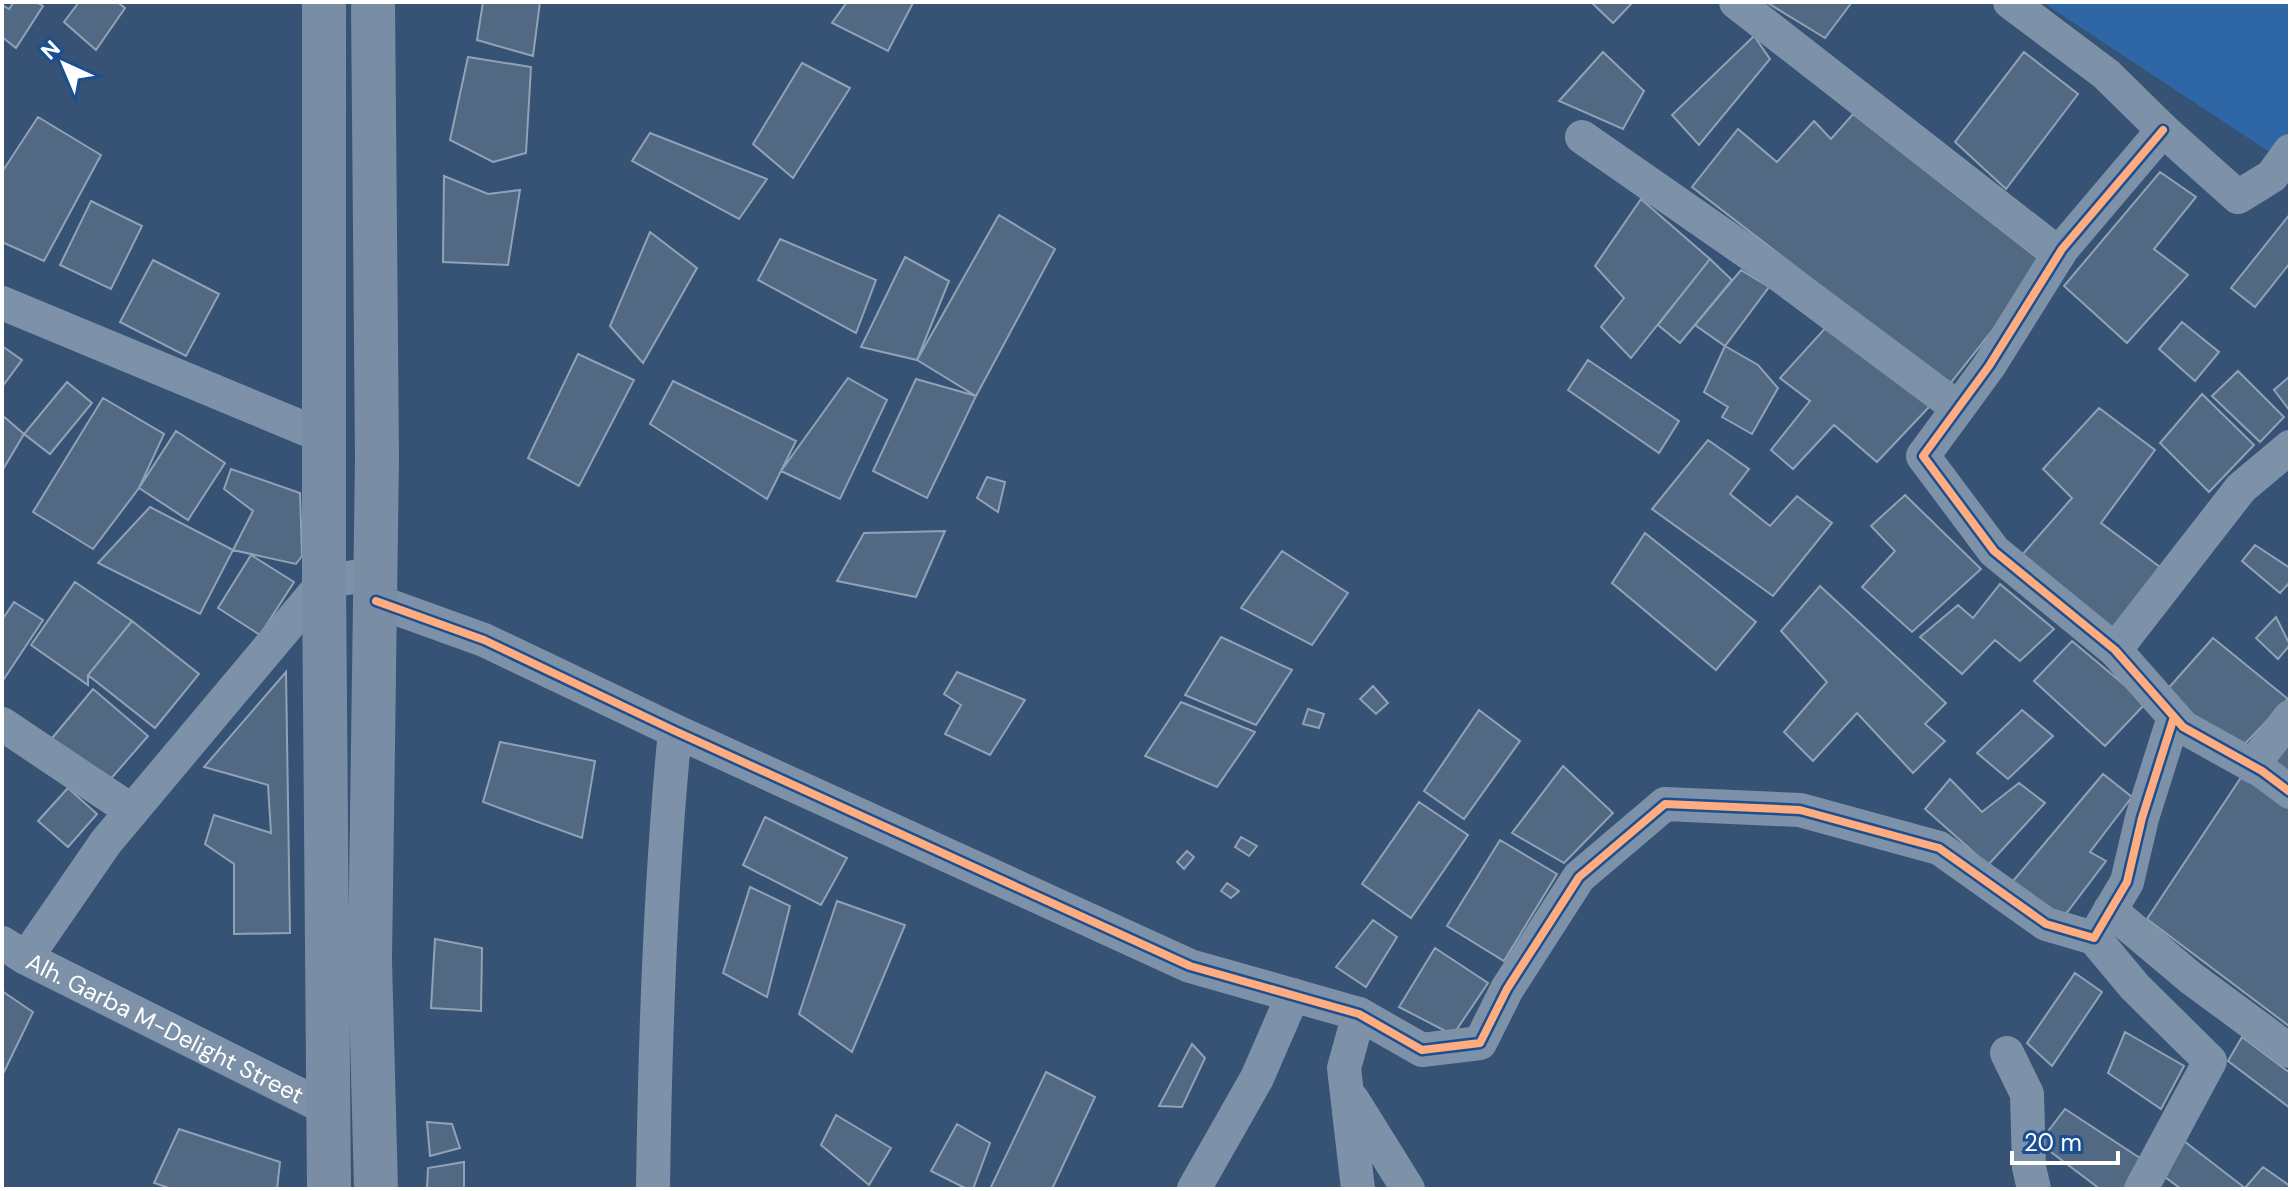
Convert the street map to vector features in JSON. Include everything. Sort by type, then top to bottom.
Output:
[{"type":"main road","points":[[324,2],[324,582],[329,1189]]},
{"type":"main road","points":[[373,2],[376,587],[370,960],[376,1189]]},
{"type":"street","points":[[1736,2],[2059,254]]},
{"type":"street","points":[[2010,2],[2106,74],[2238,197],[2272,176],[2290,151]]},
{"type":"street","points":[[2163,130],[2059,254],[1989,366],[1923,456],[1994,551],[2115,650],[2183,727],[2252,766],[2290,792]]},
{"type":"street","points":[[1582,137],[1769,267],[1958,408]]},
{"type":"street","points":[[2,303],[325,437]]},
{"type":"street","points":[[2115,650],[2241,488],[2290,447]]},
{"type":"street","points":[[14,950],[324,582],[376,587],[675,731],[1190,966],[1359,1014],[1422,1050],[1480,1043],[1507,989],[1579,877],[1665,804],[1800,810],[1939,848],[2046,924],[2102,924],[2191,978],[2290,1051]]},
{"type":"street","points":[[2102,924],[2127,882],[2142,818],[2174,717]]},
{"type":"street","points":[[2252,766],[2290,717]]},
{"type":"street","points":[[2,724],[132,811]]},
{"type":"street","points":[[653,1189],[664,843],[675,731]]},
{"type":"street","points":[[2102,924],[2135,987],[2210,1061],[2141,1189]]},
{"type":"street","name":"Alh. Garba M-Delight Street","points":[[14,950],[328,1109]]},
{"type":"street","points":[[1194,1189],[1257,1078],[1293,995]]},
{"type":"street","points":[[1358,1189],[1344,1068],[1359,1014]]},
{"type":"street","points":[[2007,1053],[2027,1094],[2029,1167],[2034,1189]]},
{"type":"street","points":[[1347,1091],[1408,1189]]},
{"type":"shaded area","points":[[2042,2],[2290,2],[2290,135],[2277,157]]},
{"type":"building","points":[[14,2],[36,2],[43,6],[16,48],[2,37],[2,5],[9,9]]},
{"type":"building","points":[[79,2],[117,2],[125,8],[96,50],[64,22]]},
{"type":"building","points":[[483,2],[540,2],[533,56],[477,40]]},
{"type":"building","points":[[847,2],[913,3],[888,51],[832,23]]},
{"type":"building","points":[[1591,2],[1633,2],[1613,23]]},
{"type":"building","points":[[1766,2],[1852,2],[1825,38]]},
{"type":"building","points":[[1754,36],[1770,59],[1699,145],[1672,115]]},
{"type":"building","points":[[1603,52],[1644,91],[1623,129],[1559,101]]},
{"type":"building","points":[[2024,52],[2078,94],[2006,189],[1955,142]]},
{"type":"building","points":[[468,57],[531,67],[526,153],[493,162],[450,140]]},
{"type":"building","points":[[802,63],[850,88],[793,178],[753,144]]},
{"type":"building","points":[[1853,114],[2045,264],[1949,385],[1692,187],[1738,129],[1777,162],[1814,121],[1831,139]]},
{"type":"building","points":[[38,117],[101,155],[44,261],[2,242],[2,172]]},
{"type":"building","points":[[650,133],[767,179],[739,219],[632,161]]},
{"type":"building","points":[[2160,172],[2196,197],[2154,249],[2188,275],[2127,343],[2064,286]]},
{"type":"building","points":[[444,176],[488,194],[520,190],[508,265],[443,262]]},
{"type":"building","points":[[1641,199],[1710,259],[1631,358],[1601,327],[1624,298],[1595,266]]},
{"type":"building","points":[[91,201],[142,226],[111,289],[60,265]]},
{"type":"building","points":[[2290,214],[2290,263],[2255,307],[2231,288]]},
{"type":"building","points":[[999,215],[1055,249],[976,396],[917,360]]},
{"type":"building","points":[[650,232],[697,268],[643,363],[610,326]]},
{"type":"building","points":[[780,239],[876,280],[856,333],[758,280]]},
{"type":"building","points":[[905,257],[949,281],[917,360],[861,347]]},
{"type":"building","points":[[1710,259],[1732,280],[1680,343],[1658,325]]},
{"type":"building","points":[[153,260],[219,294],[186,356],[120,322]]},
{"type":"building","points":[[1741,270],[1769,287],[1725,346],[1695,325]]},
{"type":"building","points":[[2182,322],[2219,352],[2195,381],[2159,349]]},
{"type":"building","points":[[1828,325],[1930,406],[1877,462],[1834,425],[1793,469],[1771,450],[1810,401],[1780,378]]},
{"type":"building","points":[[2,346],[22,360],[2,387]]},
{"type":"building","points":[[1725,346],[1758,365],[1778,388],[1752,434],[1722,417],[1728,407],[1704,392]]},
{"type":"building","points":[[578,354],[634,380],[579,486],[528,458]]},
{"type":"building","points":[[1588,360],[1679,421],[1659,453],[1568,390]]},
{"type":"building","points":[[2238,371],[2284,417],[2260,442],[2212,396]]},
{"type":"building","points":[[2290,376],[2290,411],[2274,390]]},
{"type":"building","points":[[848,378],[887,400],[840,499],[781,471]]},
{"type":"building","points":[[916,379],[976,396],[927,498],[873,471]]},
{"type":"building","points":[[673,381],[796,441],[767,499],[650,424]]},
{"type":"building","points":[[67,382],[92,403],[50,454],[24,434]]},
{"type":"building","points":[[2202,394],[2254,445],[2209,492],[2160,443]]},
{"type":"building","points":[[103,398],[164,434],[139,488],[93,549],[33,512]]},
{"type":"building","points":[[2099,408],[2155,450],[2101,523],[2160,567],[2116,631],[2022,555],[2072,498],[2043,469]]},
{"type":"building","points":[[2,415],[24,434],[2,471]]},
{"type":"building","points":[[176,431],[225,463],[188,520],[139,488]]},
{"type":"building","points":[[1708,440],[1749,469],[1730,494],[1770,526],[1797,496],[1832,523],[1773,596],[1652,509]]},
{"type":"building","points":[[231,469],[300,493],[302,556],[296,564],[233,550],[253,511],[224,489]]},
{"type":"building","points":[[987,477],[1005,482],[998,512],[977,498]]},
{"type":"building","points":[[1905,495],[1981,569],[1912,632],[1862,587],[1895,551],[1871,526]]},
{"type":"building","points":[[150,507],[233,550],[200,614],[98,563]]},
{"type":"building","points":[[945,531],[916,597],[837,581],[864,533]]},
{"type":"building","points":[[1645,533],[1756,622],[1716,670],[1612,583]]},
{"type":"building","points":[[2255,545],[2290,568],[2290,582],[2280,593],[2242,561]]},
{"type":"building","points":[[1282,551],[1348,593],[1312,645],[1241,608]]},
{"type":"building","points":[[251,555],[294,582],[260,635],[218,608]]},
{"type":"building","points":[[75,582],[132,621],[88,675],[88,685],[31,645]]},
{"type":"building","points":[[2000,584],[2054,629],[2020,661],[1995,640],[1962,674],[1920,637],[1958,605],[1973,618]]},
{"type":"building","points":[[1820,586],[1946,703],[1925,724],[1945,741],[1913,773],[1857,713],[1813,761],[1784,732],[1827,682],[1781,631]]},
{"type":"building","points":[[14,602],[43,620],[2,682],[2,620]]},
{"type":"building","points":[[2276,617],[2290,645],[2278,659],[2256,638]]},
{"type":"building","points":[[132,621],[199,674],[155,728],[88,675]]},
{"type":"building","points":[[1221,637],[1292,670],[1256,725],[1185,695]]},
{"type":"building","points":[[2213,638],[2288,699],[2237,752],[2165,692]]},
{"type":"building","points":[[2072,641],[2146,703],[2105,746],[2034,681]]},
{"type":"building","points":[[286,672],[290,933],[234,934],[234,864],[205,844],[214,815],[271,833],[268,785],[204,767]]},
{"type":"building","points":[[957,672],[1025,700],[990,755],[945,734],[961,705],[944,694]]},
{"type":"building","points":[[1373,686],[1388,703],[1376,714],[1360,699]]},
{"type":"building","points":[[93,689],[148,736],[102,789],[48,743]]},
{"type":"building","points":[[1181,702],[1255,732],[1217,787],[1145,756]]},
{"type":"building","points":[[1308,709],[1324,714],[1319,728],[1303,724]]},
{"type":"building","points":[[1479,710],[1520,741],[1464,819],[1424,791]]},
{"type":"building","points":[[2022,710],[2053,736],[2008,779],[1977,753]]},
{"type":"building","points":[[2290,740],[2290,782],[2269,765]]},
{"type":"building","points":[[500,742],[595,761],[582,838],[483,802]]},
{"type":"building","points":[[1563,766],[1613,813],[1564,863],[1512,833]]},
{"type":"building","points":[[2244,773],[2290,805],[2289,1026],[2147,919]]},
{"type":"building","points":[[2103,774],[2132,797],[2090,852],[2106,861],[2062,919],[2013,881]]},
{"type":"building","points":[[1950,779],[1982,812],[2019,783],[2045,803],[1988,865],[1925,809]]},
{"type":"building","points":[[68,788],[97,814],[68,847],[38,821]]},
{"type":"building","points":[[1419,802],[1468,835],[1411,918],[1362,884]]},
{"type":"building","points":[[765,817],[847,858],[821,905],[743,865]]},
{"type":"building","points":[[1241,837],[1257,846],[1249,856],[1235,847]]},
{"type":"building","points":[[1500,840],[1557,874],[1504,961],[1447,926]]},
{"type":"building","points":[[1187,851],[1194,857],[1184,869],[1177,862]]},
{"type":"building","points":[[1227,883],[1239,891],[1231,898],[1221,891]]},
{"type":"building","points":[[750,887],[790,906],[767,997],[723,973]]},
{"type":"building","points":[[837,901],[905,925],[852,1052],[799,1014]]},
{"type":"building","points":[[1373,920],[1397,937],[1366,987],[1336,967]]},
{"type":"building","points":[[435,939],[482,948],[481,1011],[431,1008]]},
{"type":"building","points":[[1435,948],[1488,983],[1453,1035],[1399,1007]]},
{"type":"building","points":[[2075,973],[2102,992],[2052,1066],[2027,1043]]},
{"type":"building","points":[[2,991],[33,1012],[2,1076]]},
{"type":"building","points":[[2125,1032],[2184,1066],[2161,1109],[2108,1073]]},
{"type":"building","points":[[2242,1037],[2290,1073],[2290,1108],[2228,1061]]},
{"type":"building","points":[[1192,1044],[1205,1058],[1182,1107],[1159,1106]]},
{"type":"building","points":[[1046,1072],[1095,1097],[1052,1189],[990,1189]]},
{"type":"building","points":[[2065,1109],[2143,1160],[2126,1189],[2100,1189],[2039,1143]]},
{"type":"building","points":[[836,1115],[891,1148],[869,1185],[821,1145]]},
{"type":"building","points":[[427,1122],[452,1124],[460,1148],[430,1156]]},
{"type":"building","points":[[957,1124],[990,1143],[973,1189],[931,1171]]},
{"type":"building","points":[[179,1129],[280,1162],[277,1189],[172,1189],[154,1183]]},
{"type":"building","points":[[2184,1141],[2245,1188],[2263,1167],[2290,1189],[2181,1189],[2161,1174]]},
{"type":"building","points":[[464,1162],[464,1189],[427,1189],[428,1168]]},
{"type":"cycle path","points":[[2163,130],[2062,249],[1989,366],[1923,456],[1994,551],[2115,650],[2183,727],[2262,771],[2290,792]]},
{"type":"cycle path","points":[[376,601],[484,640],[675,731],[1190,966],[1359,1014],[1422,1050],[1480,1043],[1507,989],[1579,877],[1665,804],[1800,810],[1939,848],[2046,924],[2094,938],[2127,882],[2142,818],[2174,717]]}]
